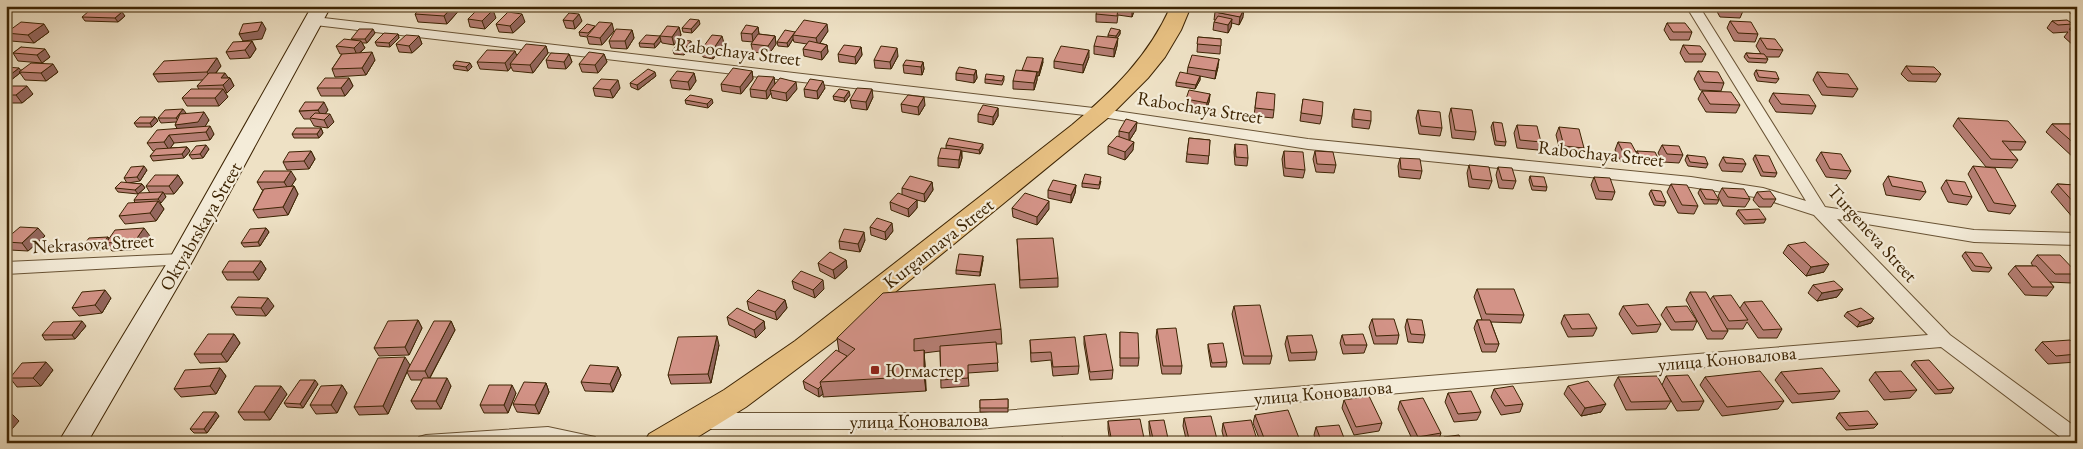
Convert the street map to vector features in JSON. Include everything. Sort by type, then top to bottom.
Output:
[{"type":"main road","name":"Kurgannaya Street","points":[[660,443],[701,421],[789,361],[1102,113],[1152,59],[1175,25],[1181,6]]},
{"type":"street","name":"Turgeneva Street","points":[[1692,6],[1820,211],[1944,340],[2077,439]]},
{"type":"street","points":[[2071,6],[2077,11]]},
{"type":"street","name":"Rabochaya Street","points":[[318,14],[1102,113],[1308,144],[1691,182],[1763,193],[1820,211],[1974,236],[2077,239]]},
{"type":"street","name":"Oktyabrskaya Street","points":[[72,443],[182,260],[318,14]]},
{"type":"street","name":"Nekrasova Street","points":[[6,268],[182,260]]},
{"type":"street","name":"улица Коновалова","points":[[701,421],[977,420],[1944,340]]},
{"type":"street","points":[[426,443],[548,436],[588,443]]},
{"type":"building","points":[[103,6],[121,6],[117,9],[101,8]]},
{"type":"building","points":[[423,6],[453,6],[444,16],[415,14]]},
{"type":"building","points":[[1111,6],[1134,6],[1132,9]]},
{"type":"building","points":[[1219,6],[1244,9],[1240,17],[1215,12]]},
{"type":"building","points":[[1722,6],[1741,6],[1743,11],[1723,9]]},
{"type":"building","points":[[1098,8],[1118,9],[1117,16],[1096,14]]},
{"type":"building","points":[[478,9],[493,10],[482,21],[468,19]]},
{"type":"building","points":[[89,11],[122,12],[115,18],[82,17]]},
{"type":"building","points":[[508,12],[522,14],[510,26],[496,24]]},
{"type":"building","points":[[569,13],[579,14],[573,21],[563,20]]},
{"type":"building","points":[[1218,16],[1232,19],[1228,25],[1214,22]]},
{"type":"building","points":[[690,19],[699,20],[691,29],[682,28]]},
{"type":"building","points":[[804,20],[827,24],[816,38],[793,35]]},
{"type":"building","points":[[2067,20],[2073,24],[2058,25],[2052,21]]},
{"type":"building","points":[[1730,21],[1751,22],[1758,34],[1738,33]]},
{"type":"building","points":[[21,22],[44,24],[28,35],[6,33]]},
{"type":"building","points":[[262,22],[258,31],[239,34],[243,24]]},
{"type":"building","points":[[599,22],[612,23],[600,38],[587,36]]},
{"type":"building","points":[[1667,23],[1685,23],[1692,32],[1673,32]]},
{"type":"building","points":[[587,24],[595,26],[588,33],[579,32]]},
{"type":"building","points":[[746,25],[758,27],[752,34],[741,33]]},
{"type":"building","points":[[667,26],[679,27],[672,37],[660,36]]},
{"type":"building","points":[[1111,28],[1120,30],[1116,36],[1108,35]]},
{"type":"building","points":[[359,29],[373,29],[365,39],[351,39]]},
{"type":"building","points":[[616,29],[632,30],[625,41],[609,41]]},
{"type":"building","points":[[2069,29],[2077,30],[2077,36]]},
{"type":"building","points":[[785,30],[795,32],[787,43],[777,42]]},
{"type":"building","points":[[384,33],[398,34],[389,43],[375,42]]},
{"type":"building","points":[[758,34],[775,36],[768,46],[751,44]]},
{"type":"building","points":[[406,35],[419,36],[409,46],[396,44]]},
{"type":"building","points":[[646,35],[660,36],[654,44],[639,43]]},
{"type":"building","points":[[712,35],[722,36],[712,51],[701,50]]},
{"type":"building","points":[[1097,36],[1118,38],[1114,49],[1094,46]]},
{"type":"building","points":[[1198,37],[1221,39],[1221,46],[1197,44]]},
{"type":"building","points":[[1760,38],[1775,39],[1783,50],[1767,49]]},
{"type":"building","points":[[344,39],[361,41],[354,48],[336,46]]},
{"type":"building","points":[[681,40],[691,41],[683,51],[673,50]]},
{"type":"building","points":[[252,41],[245,50],[226,52],[233,42]]},
{"type":"building","points":[[809,41],[827,45],[821,52],[803,49]]},
{"type":"building","points":[[526,44],[546,46],[530,65],[510,64]]},
{"type":"building","points":[[844,45],[861,47],[855,57],[838,54]]},
{"type":"building","points":[[1683,45],[1700,46],[1706,54],[1689,54]]},
{"type":"building","points":[[881,46],[897,48],[890,62],[874,60]]},
{"type":"building","points":[[1061,46],[1089,50],[1083,65],[1054,61]]},
{"type":"building","points":[[21,47],[45,49],[37,55],[13,53]]},
{"type":"building","points":[[487,50],[515,51],[505,63],[477,62]]},
{"type":"building","points":[[372,52],[362,68],[332,69],[342,54]]},
{"type":"building","points":[[589,52],[604,54],[595,65],[579,64]]},
{"type":"building","points":[[551,53],[569,54],[564,62],[546,60]]},
{"type":"building","points":[[1746,53],[1764,54],[1768,59],[1749,58]]},
{"type":"building","points":[[1192,55],[1219,59],[1216,71],[1188,67]]},
{"type":"building","points":[[1027,57],[1043,58],[1039,72],[1022,70]]},
{"type":"building","points":[[217,58],[207,72],[153,74],[164,61]]},
{"type":"building","points":[[906,60],[923,62],[921,67],[903,65]]},
{"type":"building","points":[[456,61],[470,63],[466,67],[453,65]]},
{"type":"building","points":[[31,63],[53,64],[41,73],[19,72]]},
{"type":"building","points":[[1906,66],[1934,67],[1941,74],[1912,74]]},
{"type":"building","points":[[6,67],[19,68],[6,78]]},
{"type":"building","points":[[959,67],[976,70],[974,75],[956,73]]},
{"type":"building","points":[[733,68],[752,71],[740,87],[721,84]]},
{"type":"building","points":[[648,69],[655,72],[637,85],[630,83]]},
{"type":"building","points":[[1016,70],[1037,72],[1034,83],[1013,81]]},
{"type":"building","points":[[1756,70],[1776,72],[1779,79],[1759,77]]},
{"type":"building","points":[[677,71],[694,73],[688,82],[670,80]]},
{"type":"building","points":[[1698,71],[1718,72],[1724,83],[1704,82]]},
{"type":"building","points":[[1180,72],[1200,76],[1196,85],[1176,82]]},
{"type":"building","points":[[1817,72],[1848,74],[1858,89],[1827,87]]},
{"type":"building","points":[[209,73],[225,73],[221,78],[230,78],[223,85],[197,86]]},
{"type":"building","points":[[986,74],[1004,76],[1002,81],[985,79]]},
{"type":"building","points":[[758,76],[774,77],[766,91],[750,89]]},
{"type":"building","points":[[325,78],[349,78],[341,88],[317,88]]},
{"type":"building","points":[[780,78],[796,82],[786,93],[770,90]]},
{"type":"building","points":[[601,79],[618,80],[610,90],[593,88]]},
{"type":"building","points":[[810,79],[823,81],[817,91],[804,89]]},
{"type":"building","points":[[6,86],[27,86],[16,95],[6,95]]},
{"type":"building","points":[[857,88],[872,89],[866,102],[850,100]]},
{"type":"building","points":[[191,89],[223,89],[215,98],[182,98]]},
{"type":"building","points":[[839,89],[849,91],[844,98],[833,96]]},
{"type":"building","points":[[1189,90],[1210,94],[1207,103],[1186,99]]},
{"type":"building","points":[[1702,91],[1731,92],[1740,105],[1710,104]]},
{"type":"building","points":[[1257,92],[1275,94],[1274,110],[1255,108]]},
{"type":"building","points":[[1773,93],[1809,95],[1816,106],[1781,104]]},
{"type":"building","points":[[690,95],[712,99],[707,104],[685,100]]},
{"type":"building","points":[[908,95],[924,97],[918,107],[901,104]]},
{"type":"building","points":[[1303,99],[1323,102],[1322,116],[1301,113]]},
{"type":"building","points":[[305,102],[324,102],[318,110],[299,111]]},
{"type":"building","points":[[983,105],[998,108],[993,117],[978,114]]},
{"type":"building","points":[[1451,108],[1472,110],[1476,132],[1455,130]]},
{"type":"building","points":[[183,109],[176,118],[158,118],[165,110]]},
{"type":"building","points":[[1354,109],[1371,111],[1371,121],[1354,119]]},
{"type":"building","points":[[1418,110],[1440,112],[1442,128],[1421,126]]},
{"type":"building","points":[[204,112],[198,122],[175,125],[180,114]]},
{"type":"building","points":[[315,113],[330,114],[324,120],[310,118]]},
{"type":"building","points":[[140,117],[155,117],[150,123],[134,123]]},
{"type":"building","points":[[1958,118],[2008,121],[2026,142],[2002,141],[2018,160],[1991,159]]},
{"type":"building","points":[[1126,119],[1137,122],[1129,133],[1119,131]]},
{"type":"building","points":[[1493,122],[1502,123],[1506,142],[1496,141]]},
{"type":"building","points":[[2052,124],[2077,124],[2077,146]]},
{"type":"building","points":[[1517,125],[1537,126],[1541,142],[1520,140]]},
{"type":"building","points":[[210,126],[206,132],[169,135],[164,142],[147,143],[157,130]]},
{"type":"building","points":[[1559,127],[1579,129],[1584,148],[1564,146]]},
{"type":"building","points":[[296,128],[321,128],[317,134],[292,134]]},
{"type":"building","points":[[1117,136],[1134,142],[1125,152],[1108,146]]},
{"type":"building","points":[[949,138],[983,144],[979,150],[946,145]]},
{"type":"building","points":[[1189,138],[1210,140],[1209,156],[1187,154]]},
{"type":"building","points":[[1618,142],[1631,143],[1637,154],[1624,154]]},
{"type":"building","points":[[1235,144],[1247,145],[1248,158],[1236,157]]},
{"type":"building","points":[[206,145],[200,154],[189,155],[196,146]]},
{"type":"building","points":[[1662,145],[1679,146],[1683,155],[1667,154]]},
{"type":"building","points":[[187,147],[182,154],[150,156],[156,149]]},
{"type":"building","points":[[941,148],[961,150],[959,160],[938,158]]},
{"type":"building","points":[[311,151],[304,161],[283,162],[289,152]]},
{"type":"building","points":[[1284,151],[1303,152],[1305,170],[1285,168]]},
{"type":"building","points":[[1315,151],[1333,152],[1336,165],[1317,164]]},
{"type":"building","points":[[1637,151],[1655,152],[1658,158],[1640,157]]},
{"type":"building","points":[[1821,152],[1841,154],[1851,171],[1830,169]]},
{"type":"building","points":[[1687,155],[1705,157],[1708,164],[1690,162]]},
{"type":"building","points":[[1755,155],[1769,156],[1777,173],[1763,172]]},
{"type":"building","points":[[1723,157],[1743,159],[1746,164],[1726,163]]},
{"type":"building","points":[[1400,158],[1420,159],[1422,171],[1401,169]]},
{"type":"building","points":[[1469,165],[1489,167],[1492,181],[1472,179]]},
{"type":"building","points":[[144,166],[137,177],[124,178],[131,167]]},
{"type":"building","points":[[1973,166],[1995,168],[2016,206],[1994,203]]},
{"type":"building","points":[[1498,167],[1512,168],[1516,181],[1502,180]]},
{"type":"building","points":[[264,171],[291,171],[284,182],[257,182]]},
{"type":"building","points":[[1085,174],[1101,177],[1099,185],[1082,183]]},
{"type":"building","points":[[155,175],[178,175],[169,186],[146,186]]},
{"type":"building","points":[[910,176],[932,182],[924,194],[902,188]]},
{"type":"building","points":[[1530,176],[1544,177],[1547,187],[1533,186]]},
{"type":"building","points":[[1888,176],[1922,182],[1926,192],[1892,186]]},
{"type":"building","points":[[1594,177],[1610,178],[1615,192],[1599,191]]},
{"type":"building","points":[[1053,180],[1076,185],[1071,195],[1048,190]]},
{"type":"building","points":[[1946,180],[1965,182],[1972,197],[1953,194]]},
{"type":"building","points":[[121,182],[142,184],[135,190],[115,188]]},
{"type":"building","points":[[1671,184],[1687,185],[1698,206],[1682,205]]},
{"type":"building","points":[[2057,184],[2077,185],[2077,206]]},
{"type":"building","points":[[294,186],[283,207],[253,210],[264,189]]},
{"type":"building","points":[[1722,188],[1744,189],[1750,199],[1728,197]]},
{"type":"building","points":[[1700,189],[1713,190],[1719,200],[1706,199]]},
{"type":"building","points":[[1651,190],[1661,191],[1666,202],[1656,201]]},
{"type":"building","points":[[1770,191],[1776,199],[1763,199],[1757,192]]},
{"type":"building","points":[[163,192],[158,199],[134,200],[139,193]]},
{"type":"building","points":[[898,193],[917,200],[908,209],[890,202]]},
{"type":"building","points":[[1025,193],[1049,201],[1037,217],[1012,208]]},
{"type":"building","points":[[158,201],[150,213],[119,216],[128,203]]},
{"type":"building","points":[[1759,209],[1766,219],[1746,220],[1738,210]]},
{"type":"building","points":[[877,218],[892,223],[885,232],[870,227]]},
{"type":"building","points":[[20,227],[38,228],[22,243],[6,242],[6,239]]},
{"type":"building","points":[[144,228],[135,241],[106,243],[115,230]]},
{"type":"building","points":[[266,228],[258,242],[241,243],[250,229]]},
{"type":"building","points":[[844,229],[864,232],[858,244],[839,241]]},
{"type":"building","points":[[108,237],[101,245],[83,246],[89,238]]},
{"type":"building","points":[[1053,238],[1058,278],[1020,280],[1017,239]]},
{"type":"building","points":[[1805,242],[1829,264],[1811,267],[1788,245]]},
{"type":"building","points":[[830,252],[846,260],[833,270],[818,263]]},
{"type":"building","points":[[1965,252],[1982,253],[1992,268],[1975,266]]},
{"type":"building","points":[[959,254],[983,256],[980,272],[956,270]]},
{"type":"building","points":[[2037,255],[2060,255],[2077,274],[2055,274]]},
{"type":"building","points":[[229,261],[261,261],[253,272],[222,272]]},
{"type":"building","points":[[2015,266],[2036,266],[2054,287],[2032,287]]},
{"type":"building","points":[[801,271],[823,280],[813,290],[792,281]]},
{"type":"building","points":[[1834,281],[1843,289],[1822,293],[1813,285]]},
{"type":"building","points":[[995,284],[1001,329],[914,339],[914,351],[924,350],[924,376],[820,382],[855,349],[837,338],[883,293]]},
{"type":"building","points":[[1477,289],[1514,289],[1524,315],[1486,314]]},
{"type":"building","points":[[105,290],[95,305],[72,308],[82,292]]},
{"type":"building","points":[[758,290],[785,300],[775,312],[747,301]]},
{"type":"building","points":[[1690,292],[1706,292],[1728,331],[1712,331]]},
{"type":"building","points":[[1731,295],[1748,320],[1729,321],[1713,296]]},
{"type":"building","points":[[238,297],[268,298],[261,308],[231,307]]},
{"type":"building","points":[[1762,301],[1782,329],[1763,330],[1744,302]]},
{"type":"building","points":[[1648,304],[1661,324],[1637,326],[1623,306]]},
{"type":"building","points":[[1260,305],[1272,356],[1244,356],[1234,306]]},
{"type":"building","points":[[1687,306],[1697,321],[1675,322],[1666,307]]},
{"type":"building","points":[[737,308],[764,321],[754,330],[727,317]]},
{"type":"building","points":[[1861,308],[1874,318],[1860,322],[1847,312]]},
{"type":"building","points":[[1589,314],[1597,328],[1572,329],[1564,315]]},
{"type":"building","points":[[1372,319],[1394,319],[1399,335],[1376,336]]},
{"type":"building","points":[[1407,319],[1422,320],[1425,335],[1411,334]]},
{"type":"building","points":[[418,320],[405,347],[374,348],[388,321]]},
{"type":"building","points":[[1477,320],[1490,320],[1499,344],[1485,344]]},
{"type":"building","points":[[82,321],[72,335],[42,335],[53,322]]},
{"type":"building","points":[[434,321],[451,321],[425,371],[407,371]]},
{"type":"building","points":[[1176,328],[1182,366],[1163,366],[1157,329]]},
{"type":"building","points":[[1120,332],[1138,333],[1139,358],[1120,358]]},
{"type":"building","points":[[208,334],[234,334],[221,354],[194,354]]},
{"type":"building","points":[[1106,334],[1113,370],[1090,372],[1084,336]]},
{"type":"building","points":[[1363,334],[1367,345],[1345,345],[1342,335]]},
{"type":"building","points":[[1312,335],[1317,352],[1291,353],[1287,336]]},
{"type":"building","points":[[717,336],[708,374],[668,375],[678,337]]},
{"type":"building","points":[[1075,337],[1079,366],[1053,367],[1051,352],[1031,353],[1030,340]]},
{"type":"building","points":[[2070,340],[2077,346],[2077,354],[2056,356],[2042,342]]},
{"type":"building","points":[[996,342],[998,363],[968,365],[968,378],[941,380],[940,346]]},
{"type":"building","points":[[1223,343],[1227,362],[1212,363],[1208,344]]},
{"type":"building","points":[[836,350],[847,356],[820,382],[821,386],[818,389],[803,381]]},
{"type":"building","points":[[405,357],[383,406],[354,407],[378,358]]},
{"type":"building","points":[[1929,360],[1954,388],[1938,390],[1914,361]]},
{"type":"building","points":[[46,362],[33,378],[10,378],[22,363]]},
{"type":"building","points":[[590,365],[618,367],[610,384],[581,382]]},
{"type":"building","points":[[220,368],[210,386],[174,389],[185,370]]},
{"type":"building","points":[[1822,368],[1840,391],[1798,394],[1781,372]]},
{"type":"building","points":[[1760,371],[1784,401],[1727,407],[1705,377]]},
{"type":"building","points":[[1901,371],[1917,390],[1890,392],[1875,372]]},
{"type":"building","points":[[1688,375],[1704,401],[1682,402],[1666,376]]},
{"type":"building","points":[[1657,376],[1671,401],[1631,402],[1618,377]]},
{"type":"building","points":[[423,378],[447,378],[436,401],[411,401]]},
{"type":"building","points":[[300,380],[315,380],[300,404],[284,403]]},
{"type":"building","points":[[1588,381],[1606,404],[1585,408],[1568,386]]},
{"type":"building","points":[[524,382],[546,383],[535,405],[513,404]]},
{"type":"building","points":[[342,385],[331,405],[310,405],[321,386]]},
{"type":"building","points":[[489,385],[512,385],[504,405],[480,405]]},
{"type":"building","points":[[255,386],[281,386],[264,412],[238,412]]},
{"type":"building","points":[[1513,386],[1523,404],[1505,406],[1494,389]]},
{"type":"building","points":[[1471,391],[1481,412],[1458,414],[1448,393]]},
{"type":"building","points":[[1369,396],[1382,423],[1356,427],[1344,400]]},
{"type":"building","points":[[1423,398],[1441,433],[1418,437],[1400,401]]},
{"type":"building","points":[[1008,399],[1008,408],[980,408],[980,400]]},
{"type":"building","points":[[1288,410],[1301,443],[1266,443],[1255,415]]},
{"type":"building","points":[[1868,411],[1878,424],[1849,426],[1839,413]]},
{"type":"building","points":[[203,412],[216,412],[204,429],[190,429]]},
{"type":"building","points":[[1211,416],[1218,443],[1190,443],[1184,418]]},
{"type":"building","points":[[1140,419],[1145,443],[1112,443],[1108,421]]},
{"type":"building","points":[[1164,420],[1169,443],[1154,443],[1149,421]]},
{"type":"building","points":[[1251,420],[1258,443],[1229,443],[1223,423]]},
{"type":"building","points":[[1339,425],[1346,443],[1322,443],[1316,427]]},
{"type":"building","points":[[1459,435],[1463,443],[1446,443],[1444,437]]},
{"type":"building","points":[[1063,437],[1065,443],[1049,443],[1049,440]]},
{"type":"place","name":"Югмастер","points":[[875,370]]}]
